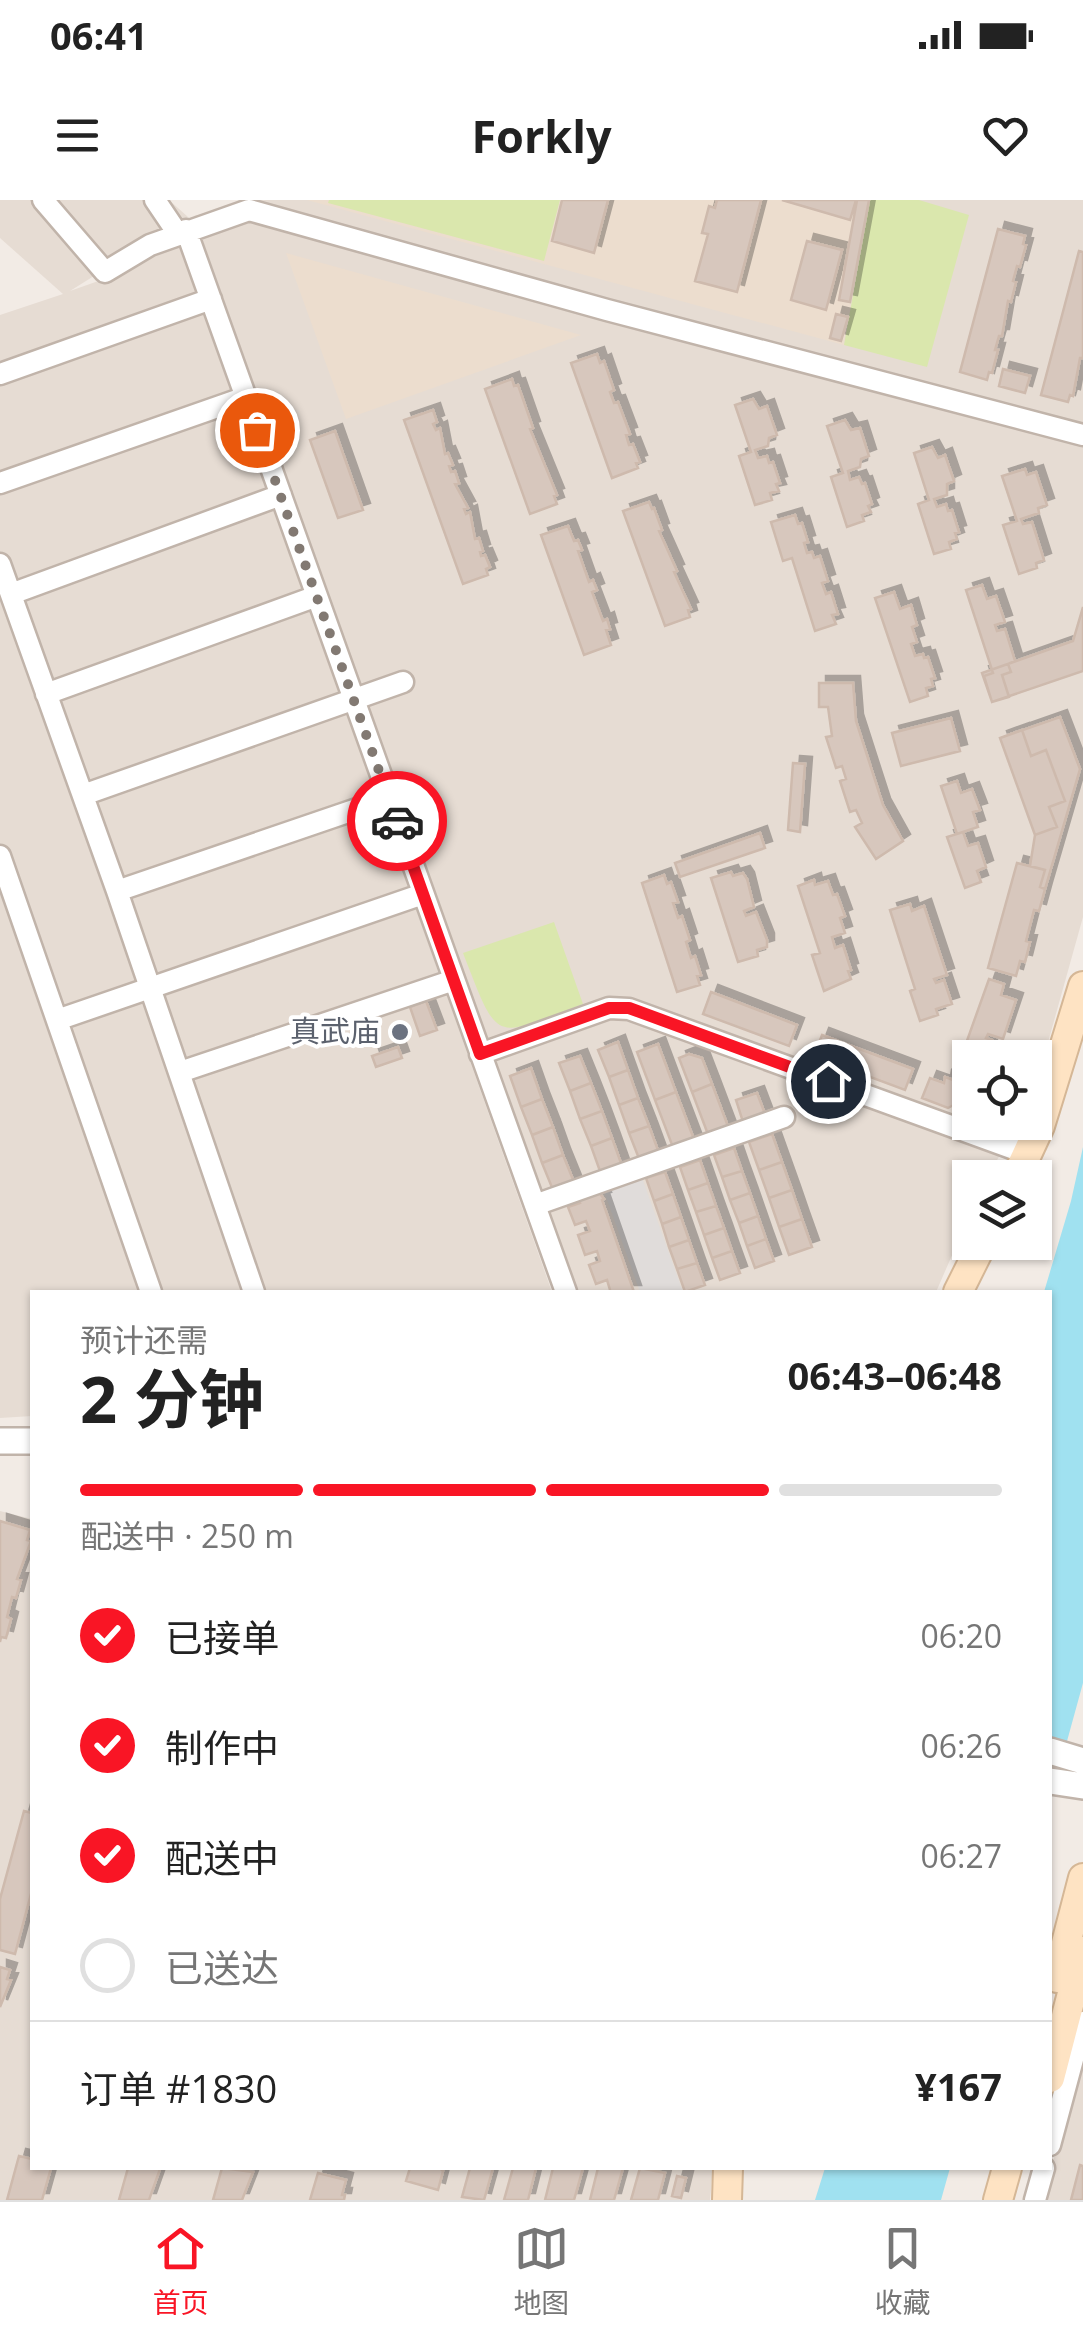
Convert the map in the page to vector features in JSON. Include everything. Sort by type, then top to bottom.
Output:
[{"type":"main road","points":[[1024,1160],[1054,1083],[1083,986]]},
{"type":"main road","points":[[959,1290],[974,1260]]},
{"type":"main road","points":[[1052,1996],[1083,1878]]},
{"type":"main road","points":[[1052,2070],[1083,1951]]},
{"type":"main road","points":[[727,2200],[728,2170]]},
{"type":"main road","points":[[998,2200],[1006,2170]]},
{"type":"main road","points":[[1018,2200],[1026,2170]]},
{"type":"street","points":[[43,200],[105,272],[150,245],[182,232],[267,207],[607,310],[1083,435]]},
{"type":"street","points":[[154,200],[182,232],[210,299],[565,1290]]},
{"type":"street","points":[[0,374],[210,299]]},
{"type":"street","points":[[0,483],[246,396]]},
{"type":"street","points":[[11,594],[281,495]]},
{"type":"street","points":[[0,564],[253,1290]]},
{"type":"street","points":[[46,694],[317,596]]},
{"type":"street","points":[[83,796],[403,682]]},
{"type":"street","points":[[117,891],[389,798]]},
{"type":"street","points":[[0,856],[150,1290]]},
{"type":"street","points":[[57,1020],[423,894]]},
{"type":"street","points":[[180,1072],[454,980]]},
{"type":"street","points":[[480,1054],[609,1008],[629,1008],[1007,1160]]},
{"type":"street","points":[[534,1205],[784,1118]]},
{"type":"street","points":[[0,1441],[30,1440]]},
{"type":"street","points":[[1052,2138],[1083,2022]]},
{"type":"street","points":[[1035,2200],[1043,2170]]},
{"type":"shaded area","points":[[0,200],[169,200],[188,217],[70,291],[104,279],[178,238],[551,1290],[30,1290],[30,1416],[0,1418],[0,315],[63,294],[0,238]]},
{"type":"shaded area","points":[[239,200],[1083,200],[1083,917],[1049,1040],[952,1040],[952,1140],[1008,1140],[997,1160],[952,1160],[952,1255],[937,1290],[574,1290],[194,216],[228,208]]},
{"type":"shaded area","points":[[307,200],[870,200],[844,345]]},
{"type":"shaded area","points":[[286,253],[581,335],[346,419]]},
{"type":"shaded area","points":[[640,1172],[682,1290],[639,1290],[602,1186]]},
{"type":"shaded area","points":[[0,1511],[30,1518],[30,2170],[713,2170],[710,2200],[0,2200]]},
{"type":"shaded area","points":[[1083,2057],[1083,2200],[1042,2200]]},
{"type":"green space","points":[[560,200],[544,261],[328,203]]},
{"type":"green space","points":[[870,200],[919,200],[969,215],[927,367],[844,345]]},
{"type":"green space","points":[[554,922],[583,1004],[531,1024],[502,1026],[484,1005],[463,953]]},
{"type":"water","points":[[1083,1147],[1083,1683],[1052,1796],[1052,1290],[1045,1290]]},
{"type":"water","points":[[824,2170],[949,2170],[941,2200],[815,2200]]},
{"type":"building","points":[[562,200],[608,200],[594,253],[552,241]]},
{"type":"building","points":[[717,200],[761,200],[737,292],[695,281],[708,234],[702,233],[709,206],[715,208]]},
{"type":"building","points":[[782,200],[856,200],[850,220]]},
{"type":"building","points":[[857,200],[869,200],[850,302],[839,300]]},
{"type":"building","points":[[998,229],[1025,236],[1026,245],[987,380],[960,372]]},
{"type":"building","points":[[807,241],[842,250],[826,310],[791,300]]},
{"type":"building","points":[[1079,251],[1083,252],[1083,358],[1068,402],[1041,395]]},
{"type":"building","points":[[836,314],[848,317],[841,341],[830,338]]},
{"type":"building","points":[[597,354],[600,363],[604,361],[614,390],[610,392],[630,434],[626,435],[629,445],[633,444],[640,462],[636,463],[638,468],[612,478],[571,363]]},
{"type":"building","points":[[1003,369],[1030,376],[1025,393],[999,386]]},
{"type":"building","points":[[512,379],[514,386],[518,385],[533,428],[530,429],[557,495],[557,504],[530,514],[485,389]]},
{"type":"building","points":[[753,399],[759,409],[767,406],[777,435],[769,438],[768,446],[755,450],[758,458],[767,456],[769,463],[773,462],[780,483],[776,484],[779,491],[770,493],[772,500],[755,505],[739,456],[751,452],[735,405]]},
{"type":"building","points":[[433,410],[437,422],[433,424],[436,430],[440,428],[445,454],[448,453],[453,465],[449,466],[451,472],[455,471],[459,483],[455,484],[468,508],[464,509],[466,514],[470,512],[475,539],[479,538],[483,551],[481,556],[485,555],[490,567],[486,569],[488,575],[463,584],[404,420]]},
{"type":"building","points":[[845,420],[851,430],[860,428],[869,456],[861,459],[860,467],[848,471],[850,480],[859,477],[865,483],[872,504],[868,506],[871,512],[862,515],[864,521],[847,527],[831,477],[843,473],[827,426]]},
{"type":"building","points":[[335,431],[363,510],[338,518],[310,440]]},
{"type":"building","points":[[932,447],[938,458],[945,455],[954,481],[947,484],[947,495],[934,499],[937,507],[946,504],[948,511],[952,510],[959,532],[955,533],[957,539],[949,542],[951,549],[934,554],[918,504],[929,500],[914,453]]},
{"type":"building","points":[[1025,469],[1027,475],[1036,472],[1047,505],[1038,508],[1039,513],[1021,519],[1023,524],[1032,522],[1044,560],[1036,563],[1037,568],[1019,574],[1003,525],[1017,521],[1002,476]]},
{"type":"building","points":[[649,502],[691,609],[690,617],[665,626],[623,511]]},
{"type":"building","points":[[795,515],[808,542],[804,543],[807,553],[812,552],[814,558],[820,556],[828,581],[822,583],[826,594],[831,592],[838,614],[832,615],[836,624],[815,631],[792,558],[783,561],[771,522]]},
{"type":"building","points":[[568,526],[574,541],[578,540],[589,582],[593,580],[597,590],[592,592],[610,629],[606,630],[611,645],[584,655],[541,535]]},
{"type":"building","points":[[982,585],[987,599],[996,596],[1005,622],[995,625],[997,631],[1005,629],[1015,661],[1008,664],[1011,672],[1002,675],[1009,697],[992,702],[984,676],[993,673],[966,590]]},
{"type":"building","points":[[894,592],[900,609],[911,605],[917,642],[911,644],[915,656],[928,657],[935,678],[931,679],[933,686],[926,688],[928,696],[910,702],[875,598]]},
{"type":"building","points":[[1083,607],[1083,671],[992,702],[982,673],[1073,641]]},
{"type":"building","points":[[819,683],[853,683],[856,721],[883,805],[903,841],[876,859],[855,827],[862,823],[856,810],[850,812],[840,781],[846,779],[842,766],[836,768],[826,737],[832,736],[828,707],[819,707]]},
{"type":"building","points":[[1060,717],[1080,769],[1045,889],[1040,887],[1045,870],[1030,866],[1035,835],[1000,738]]},
{"type":"building","points":[[951,718],[960,751],[901,766],[892,733]]},
{"type":"building","points":[[1022,730],[1031,756],[1046,750],[1065,801],[1049,807],[1057,827],[1035,835],[1000,738]]},
{"type":"building","points":[[793,763],[805,764],[800,832],[788,830]]},
{"type":"building","points":[[957,781],[961,793],[972,789],[980,810],[973,812],[978,827],[957,834],[941,786]]},
{"type":"building","points":[[963,832],[968,846],[978,843],[986,867],[977,871],[981,882],[965,888],[947,837]]},
{"type":"building","points":[[760,833],[765,848],[680,877],[675,863]]},
{"type":"building","points":[[1017,863],[1045,870],[1040,887],[1045,889],[1039,911],[1034,910],[1025,962],[1020,961],[1016,976],[988,968]]},
{"type":"building","points":[[731,872],[733,876],[743,873],[747,879],[754,907],[744,911],[746,916],[756,912],[767,940],[767,947],[757,950],[758,956],[738,962],[711,878]]},
{"type":"building","points":[[664,875],[667,884],[671,882],[678,902],[673,903],[678,918],[682,916],[691,958],[695,956],[701,975],[697,976],[700,985],[677,992],[642,883]]},
{"type":"building","points":[[814,880],[815,885],[828,881],[833,895],[837,894],[845,916],[840,918],[845,933],[832,937],[835,948],[843,945],[851,970],[851,979],[824,991],[812,955],[820,953],[798,886]]},
{"type":"building","points":[[910,904],[912,911],[924,906],[947,975],[934,979],[936,983],[944,980],[952,1004],[936,1009],[938,1015],[920,1021],[910,991],[915,989],[890,910]]},
{"type":"building","points":[[989,979],[1004,984],[1001,995],[1016,1000],[1003,1039],[988,1034],[986,1038],[992,1040],[967,1040]]},
{"type":"building","points":[[711,992],[797,1025],[789,1046],[703,1014]]},
{"type":"building","points":[[426,1001],[437,1030],[420,1036],[410,1007]]},
{"type":"building","points":[[822,1035],[913,1069],[905,1090],[814,1056]]},
{"type":"building","points":[[618,1042],[628,1070],[609,1077],[598,1050]]},
{"type":"building","points":[[658,1044],[676,1092],[655,1100],[637,1052]]},
{"type":"building","points":[[398,1047],[402,1058],[376,1067],[372,1056]]},
{"type":"building","points":[[689,1054],[702,1058],[712,1084],[692,1092],[679,1058]]},
{"type":"building","points":[[580,1056],[591,1083],[570,1091],[559,1063]]},
{"type":"building","points":[[531,1068],[542,1099],[521,1107],[510,1076]]},
{"type":"building","points":[[628,1070],[638,1098],[619,1105],[609,1077]]},
{"type":"building","points":[[945,1077],[952,1080],[952,1106],[948,1108],[922,1098],[930,1078],[944,1083]]},
{"type":"building","points":[[591,1083],[602,1111],[580,1119],[570,1091]]},
{"type":"building","points":[[712,1084],[729,1129],[709,1137],[692,1092]]},
{"type":"building","points":[[676,1092],[695,1142],[674,1150],[655,1100]]},
{"type":"building","points":[[757,1093],[765,1114],[743,1122],[736,1100]]},
{"type":"building","points":[[638,1098],[649,1126],[629,1133],[619,1105]]},
{"type":"building","points":[[542,1099],[553,1127],[532,1135],[521,1107]]},
{"type":"building","points":[[602,1111],[612,1138],[591,1146],[580,1119]]},
{"type":"building","points":[[649,1126],[659,1153],[640,1161],[629,1133]]},
{"type":"building","points":[[553,1127],[563,1155],[542,1163],[532,1135]]},
{"type":"building","points":[[772,1134],[782,1162],[759,1170],[749,1142]]},
{"type":"building","points":[[612,1138],[622,1166],[601,1174],[591,1146]]},
{"type":"building","points":[[734,1148],[742,1171],[722,1177],[714,1155]]},
{"type":"building","points":[[563,1155],[574,1182],[553,1190],[542,1163]]},
{"type":"building","points":[[700,1160],[708,1183],[688,1190],[680,1167]]},
{"type":"building","points":[[782,1162],[792,1190],[769,1198],[759,1170]]},
{"type":"building","points":[[742,1171],[750,1193],[730,1200],[722,1177]]},
{"type":"building","points":[[665,1172],[673,1194],[654,1201],[646,1178]]},
{"type":"building","points":[[708,1183],[716,1206],[696,1212],[688,1190]]},
{"type":"building","points":[[792,1190],[802,1219],[779,1227],[769,1198]]},
{"type":"building","points":[[598,1191],[604,1199],[633,1290],[610,1290],[607,1280],[596,1284],[589,1265],[600,1261],[597,1251],[585,1255],[578,1235],[590,1231],[586,1221],[575,1225],[568,1207],[580,1203],[578,1198]]},
{"type":"building","points":[[750,1193],[758,1216],[739,1223],[730,1200]]},
{"type":"building","points":[[673,1194],[681,1217],[662,1224],[654,1201]]},
{"type":"building","points":[[716,1206],[724,1228],[704,1235],[696,1212]]},
{"type":"building","points":[[758,1216],[766,1239],[747,1246],[739,1223]]},
{"type":"building","points":[[681,1217],[689,1240],[669,1247],[662,1224]]},
{"type":"building","points":[[802,1219],[812,1247],[789,1255],[779,1227]]},
{"type":"building","points":[[724,1228],[732,1251],[712,1258],[704,1235]]},
{"type":"building","points":[[766,1239],[774,1261],[755,1268],[747,1246]]},
{"type":"building","points":[[689,1240],[697,1263],[677,1269],[669,1247]]},
{"type":"building","points":[[732,1251],[740,1273],[720,1280],[712,1258]]},
{"type":"building","points":[[697,1263],[705,1285],[684,1290],[677,1269]]},
{"type":"building","points":[[0,1521],[30,1530],[30,1544],[17,1579],[21,1580],[16,1598],[12,1597],[6,1638],[1,1637],[0,1642]]},
{"type":"building","points":[[24,1811],[30,1812],[30,1898],[15,1954],[0,1950],[0,1899]]},
{"type":"building","points":[[0,1967],[10,1970],[7,1979],[11,1980],[0,2007]]},
{"type":"building","points":[[19,2156],[30,2159],[30,2170],[50,2170],[42,2200],[7,2200]]},
{"type":"building","points":[[1080,2165],[1083,2200],[1071,2200]]},
{"type":"building","points":[[127,2170],[160,2170],[149,2200],[119,2200]]},
{"type":"building","points":[[221,2170],[253,2172],[242,2200],[213,2200]]},
{"type":"building","points":[[409,2170],[443,2171],[438,2190],[406,2181]]},
{"type":"building","points":[[469,2170],[492,2170],[484,2200],[462,2197]]},
{"type":"building","points":[[512,2170],[536,2170],[528,2200],[504,2200]]},
{"type":"building","points":[[552,2170],[582,2170],[574,2200],[545,2200]]},
{"type":"building","points":[[598,2170],[622,2170],[614,2200],[590,2200]]},
{"type":"building","points":[[639,2170],[665,2173],[658,2200],[631,2200]]},
{"type":"building","points":[[318,2173],[346,2180],[344,2200],[310,2200]]},
{"type":"building","points":[[677,2176],[686,2178],[681,2198],[672,2196]]},
{"type":"way so far","points":[[257,430],[397,821]]},
{"type":"place","name":"真武庙","points":[[400,1032]]},
{"type":"route","points":[[397,821],[480,1054],[609,1008],[629,1008],[828,1081]]}]
